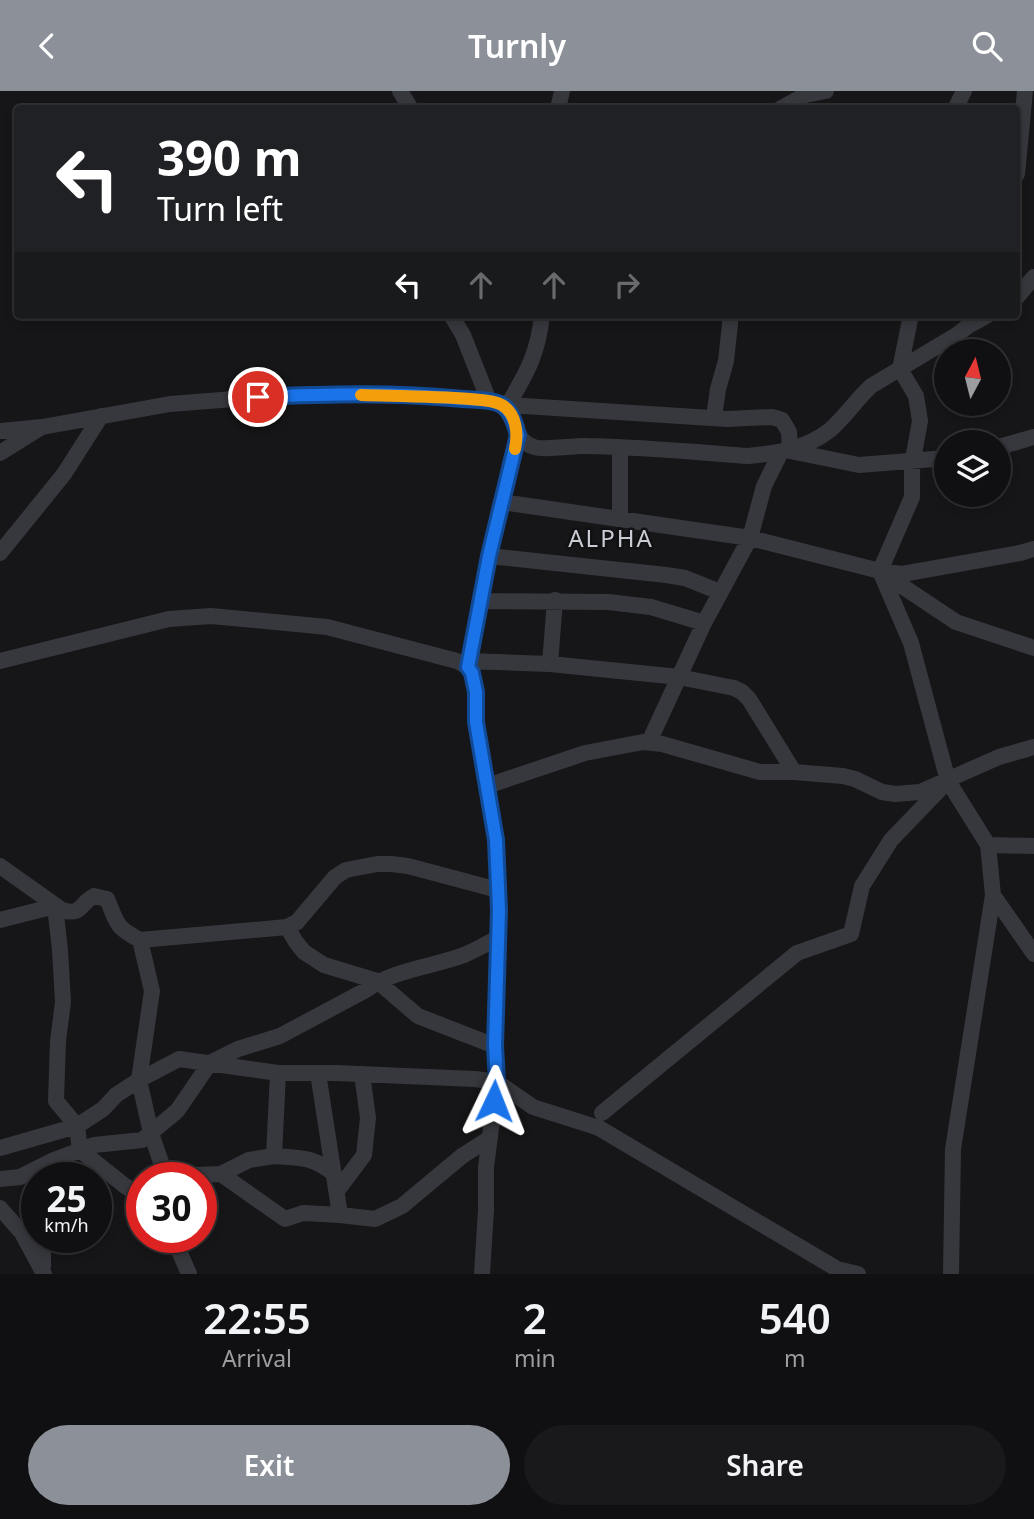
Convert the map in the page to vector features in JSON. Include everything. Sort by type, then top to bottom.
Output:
[{"type":"street","points":[[787,105],[805,95],[826,91]]},
{"type":"street","points":[[1020,143],[1025,91]]},
{"type":"street","points":[[1020,293],[1034,277]]},
{"type":"street","points":[[453,319],[463,335],[489,401]]},
{"type":"street","points":[[507,406],[535,355],[541,319]]},
{"type":"street","points":[[715,410],[726,361],[731,319]]},
{"type":"street","points":[[910,319],[900,369],[916,395],[920,421],[913,457],[912,497],[880,571],[911,643],[948,781],[988,845],[993,895],[953,1149],[951,1274]]},
{"type":"street","points":[[518,435],[533,447],[542,448],[572,446],[748,456],[785,452],[810,443],[831,429],[871,386],[981,319]]},
{"type":"street","points":[[0,431],[42,427],[170,404],[320,394],[447,397],[489,401],[507,406],[727,419],[772,417],[782,420],[789,432],[785,452],[764,486],[750,538],[704,623],[649,742]]},
{"type":"street","points":[[482,1274],[486,1167],[497,1082],[495,1046],[498,890],[496,840],[476,722],[476,692],[468,664],[489,556],[518,435],[507,406]]},
{"type":"street","points":[[0,553],[64,474],[102,416]]},
{"type":"street","points":[[0,453],[42,427]]},
{"type":"street","points":[[1011,444],[1034,437]]},
{"type":"street","points":[[620,448],[620,519]]},
{"type":"street","points":[[785,452],[859,465],[913,457],[934,458]]},
{"type":"street","points":[[502,502],[750,538],[880,571],[902,574],[1034,548]]},
{"type":"street","points":[[489,556],[666,575],[684,578],[720,592]]},
{"type":"street","points":[[880,571],[956,622],[1034,648]]},
{"type":"street","points":[[550,664],[555,600]]},
{"type":"street","points":[[480,601],[608,602],[651,607],[704,623]]},
{"type":"street","points":[[0,661],[169,619],[211,616],[327,627],[468,664],[550,664],[679,677],[734,688],[749,699],[794,772]]},
{"type":"street","points":[[487,786],[585,753],[649,742],[760,772],[843,776],[882,792],[895,794],[920,792],[999,757],[1034,747]]},
{"type":"street","points":[[602,1113],[797,953],[851,934],[862,886],[891,840],[948,781]]},
{"type":"street","points":[[988,845],[1034,846]]},
{"type":"street","points":[[0,866],[62,910],[71,913],[78,911],[94,896],[107,899],[116,924],[121,930],[140,940],[287,927],[297,922],[335,877],[346,870],[377,864],[408,866],[498,890]]},
{"type":"street","points":[[993,895],[1034,954]]},
{"type":"street","points":[[0,921],[55,905]]},
{"type":"street","points":[[55,905],[63,1002],[58,1041],[56,1101],[78,1126],[80,1150],[126,1187]]},
{"type":"street","points":[[287,927],[304,952],[324,965],[377,981],[418,1016],[495,1046]]},
{"type":"street","points":[[0,1178],[20,1177],[54,1160],[94,1145],[142,1140],[177,1111],[210,1063],[238,1049],[279,1036],[366,990],[377,981],[465,954],[499,937]]},
{"type":"street","points":[[140,940],[152,991],[139,1080],[160,1162]]},
{"type":"street","points":[[0,1148],[78,1126],[103,1109],[116,1095],[179,1059],[278,1073],[362,1074],[497,1082],[533,1107],[599,1128],[823,1267],[858,1274]]},
{"type":"street","points":[[274,1156],[278,1073]]},
{"type":"street","points":[[318,1073],[340,1215]]},
{"type":"street","points":[[337,1191],[363,1155],[368,1118],[362,1074]]},
{"type":"street","points":[[221,1174],[285,1219],[303,1213],[375,1219],[402,1206],[462,1156],[490,1139]]},
{"type":"street","points":[[217,1174],[249,1160],[274,1156],[305,1158],[322,1164],[334,1174]]},
{"type":"street","points":[[0,1208],[22,1233],[43,1272]]},
{"type":"street","points":[[43,1253],[43,1272]]},
{"type":"street","points":[[180,1253],[189,1274]]},
{"type":"slow traffic","points":[[361,395],[493,401],[506,408],[514,422],[518,435],[515,449]]},
{"type":"district","name":"ALPHA","points":[[611,537]]},
{"type":"route","points":[[258,397],[320,394],[447,397],[493,401],[506,408],[514,422],[518,435],[489,556],[468,667],[476,692],[476,722],[496,840],[499,910],[495,1046],[497,1082],[494,1101]]}]
